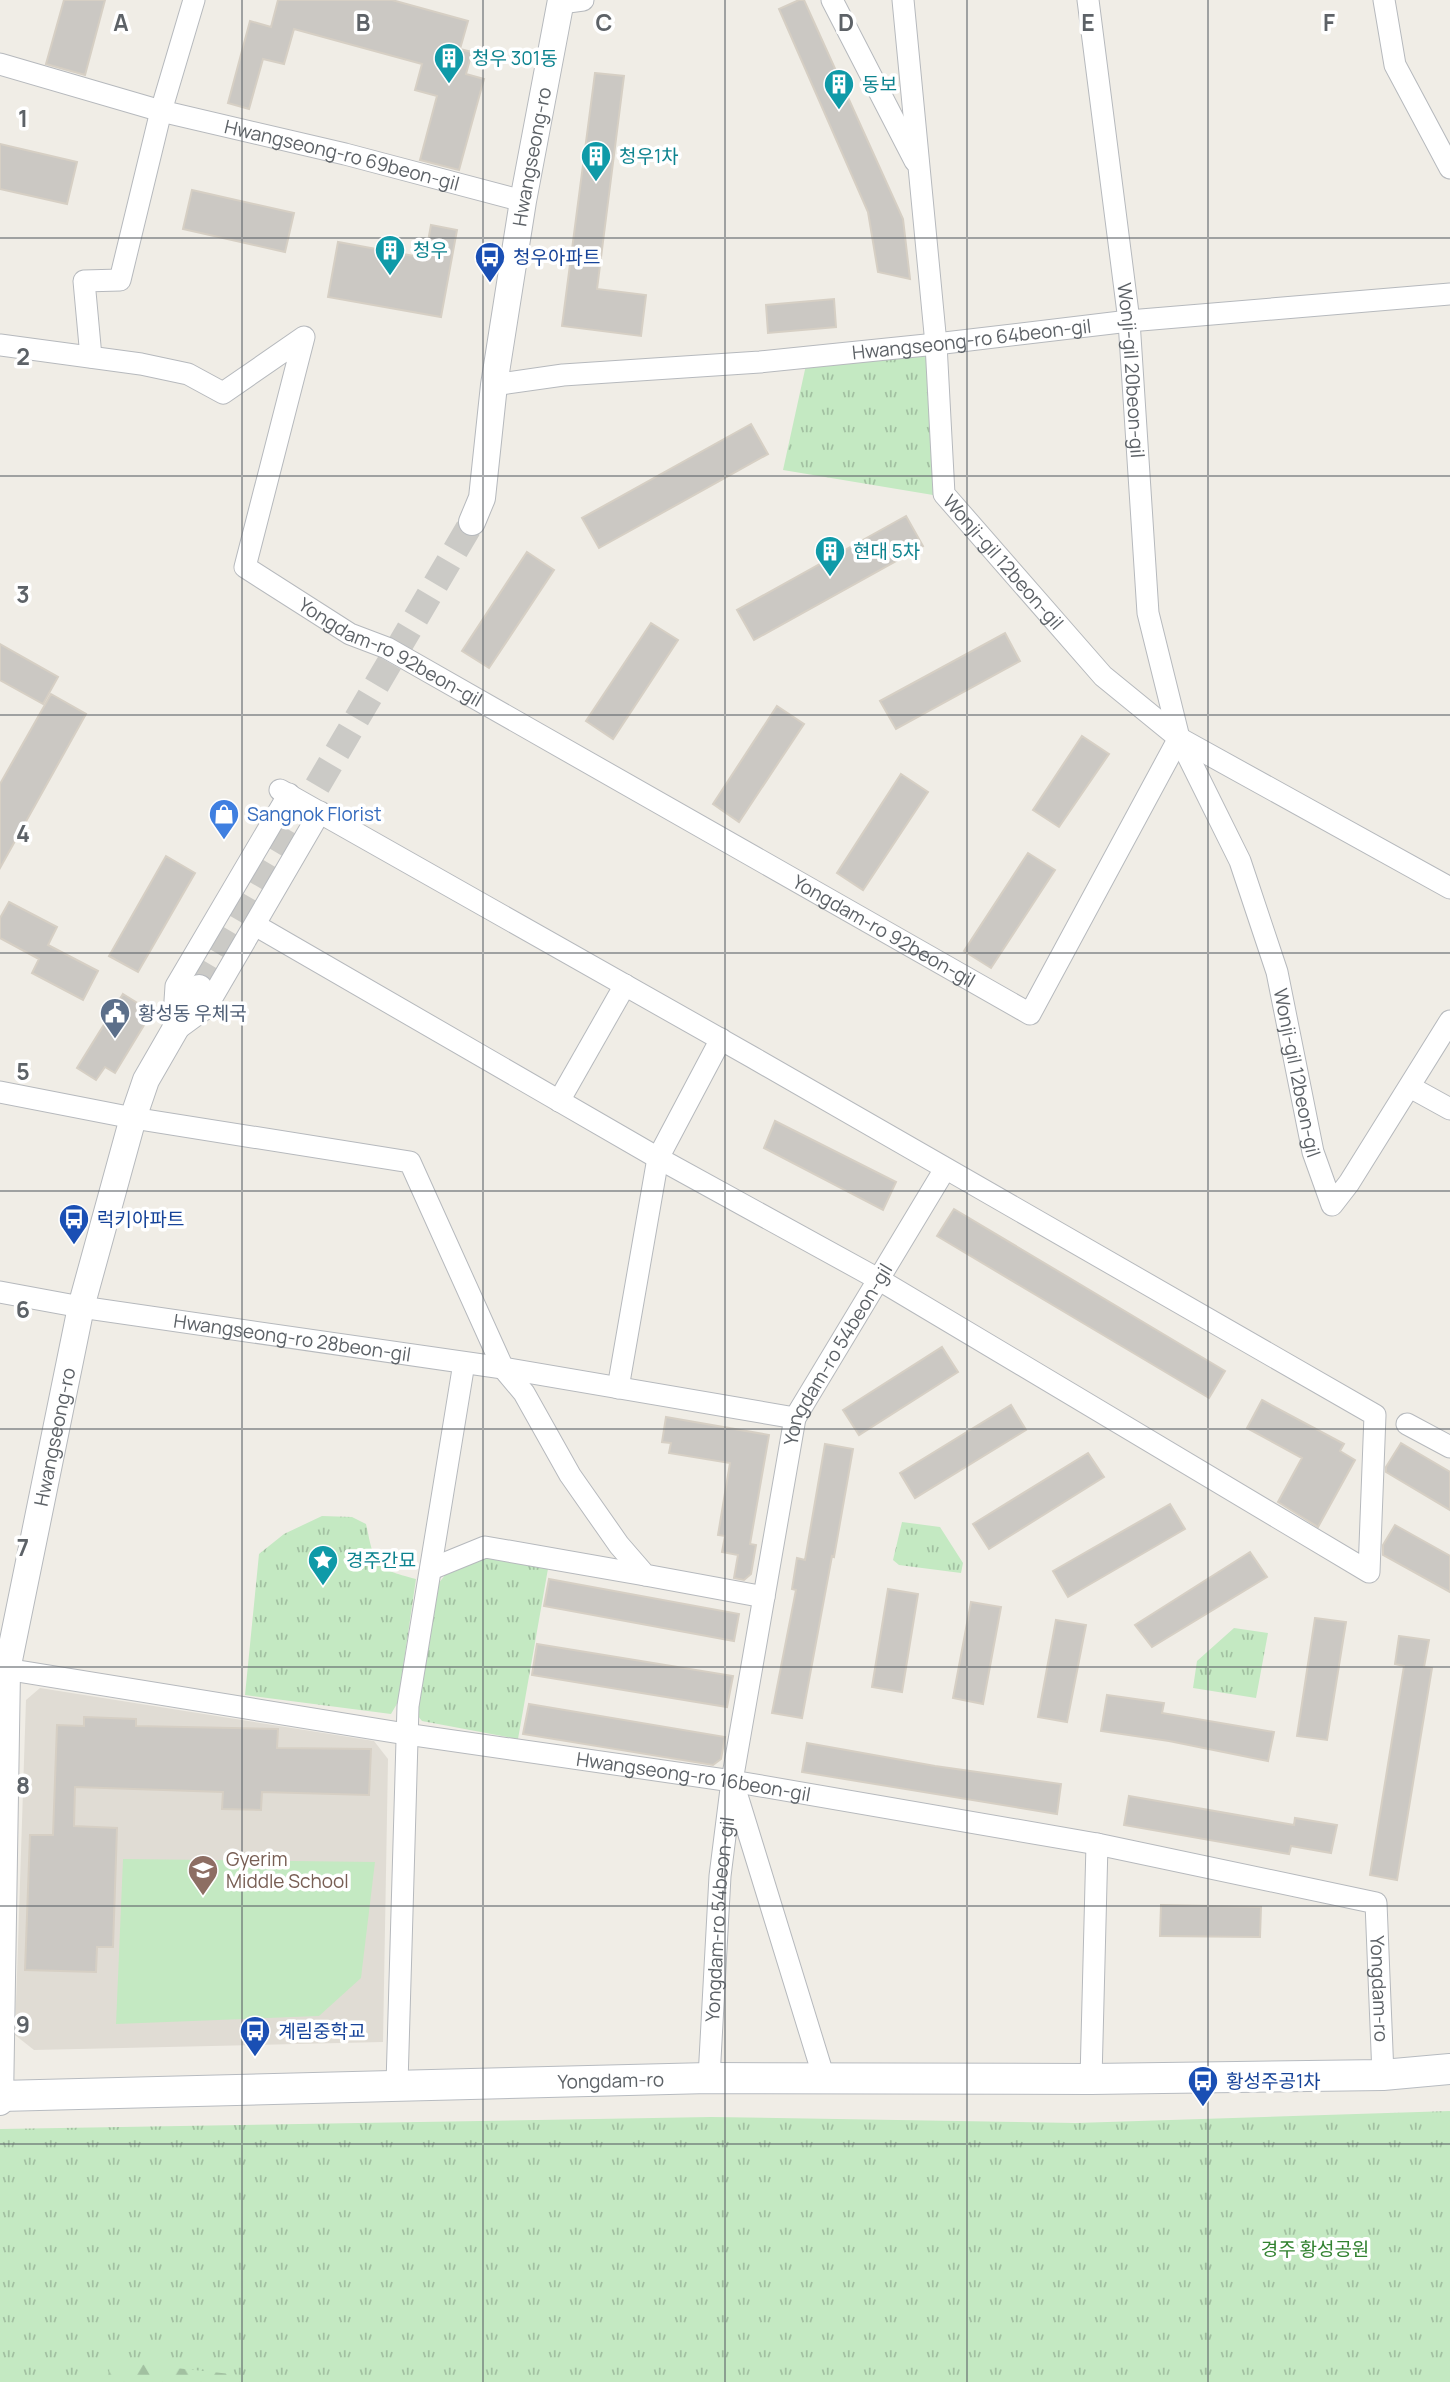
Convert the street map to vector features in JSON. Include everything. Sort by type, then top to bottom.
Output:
[{"type":"main road","name":"Yongdam-ro","points":[[0,2096],[709,2078],[1091,2079],[1383,2074],[1450,2069]]},
{"type":"street","points":[[91,357],[84,281],[120,280],[161,111],[194,0]]},
{"type":"street","points":[[832,0],[921,172]]},
{"type":"street","name":"Wonji-gil 12beon-gil","points":[[904,0],[936,344],[944,494],[1103,676],[1179,738],[1450,888]]},
{"type":"street","name":"Wonji-gil 20beon-gil","points":[[1088,0],[1129,321],[1148,613],[1179,738]]},
{"type":"street","points":[[1384,0],[1395,65],[1450,168]]},
{"type":"street","name":"Hwangseong-ro","points":[[472,522],[482,498],[494,384],[523,201],[568,1]]},
{"type":"street","name":"Hwangseong-ro 69beon-gil","points":[[0,64],[161,111],[345,154],[523,201]]},
{"type":"street","name":"Hwangseong-ro 64beon-gil","points":[[494,384],[563,374],[760,362],[1129,321],[1450,294]]},
{"type":"street","name":"Yongdam-ro 92beon-gil","points":[[0,345],[188,374],[223,393],[304,337],[245,567],[350,634],[387,648],[1030,1014],[1179,738]]},
{"type":"street","name":"Wonji-gil 12beon-gil","points":[[1179,738],[1240,861],[1277,972],[1313,1152],[1332,1205],[1349,1183],[1450,1021]]},
{"type":"street","points":[[173,1033],[176,986],[285,792],[1376,1415],[1370,1572],[878,1279],[658,1158],[256,925]]},
{"type":"street","points":[[173,1033],[206,1008],[320,812]]},
{"type":"street","points":[[559,1101],[625,985]]},
{"type":"street","name":"Hwangseong-ro","points":[[0,2102],[4,1669],[81,1307],[133,1118],[146,1080],[199,988]]},
{"type":"street","points":[[618,1388],[658,1158],[721,1040]]},
{"type":"street","points":[[1410,1087],[1450,1109]]},
{"type":"street","points":[[0,1093],[133,1118],[410,1163],[503,1368],[524,1393],[570,1475],[619,1545],[645,1575]]},
{"type":"street","name":"Yongdam-ro 54beon-gil","points":[[709,2078],[720,1876],[732,1781],[795,1418],[945,1169]]},
{"type":"street","name":"Hwangseong-ro 28beon-gil","points":[[0,1292],[81,1307],[503,1368],[795,1418]]},
{"type":"street","points":[[397,2084],[408,1706],[464,1363]]},
{"type":"street","points":[[1407,1424],[1450,1447]]},
{"type":"street","points":[[431,1569],[485,1547],[764,1597]]},
{"type":"street","name":"Hwangseong-ro 16beon-gil","points":[[4,1669],[406,1734],[732,1781],[1097,1843],[1376,1903]]},
{"type":"street","points":[[732,1781],[824,2078]]},
{"type":"street","points":[[1091,2079],[1097,1843]]},
{"type":"street","name":"Yongdam-ro","points":[[1376,1903],[1383,2074]]},
{"type":"shaded area","name":"Gyerim Middle School","points":[[40,1688],[374,1741],[388,1759],[383,2042],[34,2050],[15,2035],[26,1700]]},
{"type":"green space","points":[[927,353],[933,495],[783,470],[806,365]]},
{"type":"green space","points":[[322,1516],[352,1517],[366,1524],[372,1549],[379,1563],[392,1572],[416,1579],[398,1702],[391,1714],[245,1695],[259,1554],[284,1534]]},
{"type":"green space","points":[[902,1522],[940,1527],[963,1563],[961,1573],[899,1565],[893,1560]]},
{"type":"green space","points":[[485,1556],[549,1563],[518,1739],[422,1721],[417,1715],[438,1584],[449,1570]]},
{"type":"green space","points":[[1234,1628],[1268,1633],[1256,1698],[1193,1688],[1197,1661]]},
{"type":"green space","points":[[123,1859],[375,1862],[361,1978],[319,2016],[116,2024]]},
{"type":"green space","name":"경주 황성공원","points":[[1450,2111],[1450,2382],[0,2382],[0,2129],[711,2117],[1076,2123]]},
{"type":"green space","points":[[111,2361],[304,2382],[107,2382]]},
{"type":"building","points":[[64,0],[105,0],[85,75],[46,64]]},
{"type":"building","name":"청우 301동","points":[[278,0],[392,0],[468,21],[460,49],[472,52],[466,74],[484,79],[459,170],[420,160],[437,96],[415,90],[422,64],[294,29],[284,64],[263,59],[249,109],[228,103],[250,21],[271,27]]},
{"type":"building","name":"동보","points":[[804,0],[903,219],[910,279],[878,272],[868,212],[779,9]]},
{"type":"building","name":"청우1차","points":[[595,73],[624,76],[597,289],[646,295],[641,336],[562,326]]},
{"type":"building","points":[[0,144],[77,162],[67,204],[0,189]]},
{"type":"building","points":[[192,190],[294,213],[285,252],[183,229]]},
{"type":"building","name":"청우","points":[[431,225],[457,230],[441,317],[328,297],[338,242],[425,258]]},
{"type":"building","points":[[834,299],[836,327],[768,333],[766,305]]},
{"type":"building","points":[[751,424],[768,454],[599,548],[582,518]]},
{"type":"building","name":"현대 5차","points":[[906,516],[923,546],[754,640],[737,610]]},
{"type":"building","points":[[527,552],[554,570],[489,668],[462,651]]},
{"type":"building","points":[[651,623],[678,640],[613,739],[586,721]]},
{"type":"building","points":[[1005,633],[1020,661],[896,729],[880,701]]},
{"type":"building","points":[[0,644],[58,677],[43,704],[0,680]]},
{"type":"building","points":[[51,694],[86,714],[0,868],[0,784]]},
{"type":"building","points":[[777,706],[804,724],[739,822],[713,804]]},
{"type":"building","points":[[1082,736],[1109,754],[1059,827],[1033,810]]},
{"type":"building","points":[[901,774],[928,792],[863,890],[837,873]]},
{"type":"building","points":[[1028,853],[1055,870],[991,968],[964,951]]},
{"type":"building","points":[[166,856],[195,873],[138,972],[109,956]]},
{"type":"building","points":[[9,902],[57,927],[48,945],[98,971],[83,1000],[32,973],[39,959],[0,938],[0,918]]},
{"type":"building","name":"황성동 우체국","points":[[123,994],[152,1012],[115,1073],[105,1067],[96,1080],[77,1068]]},
{"type":"building","points":[[775,1121],[896,1182],[883,1210],[764,1148]]},
{"type":"building","points":[[954,1209],[1225,1371],[1209,1398],[937,1236]]},
{"type":"building","points":[[942,1347],[958,1372],[859,1435],[843,1410]]},
{"type":"building","points":[[1262,1400],[1344,1444],[1340,1451],[1355,1460],[1318,1527],[1278,1502],[1302,1458],[1247,1428]]},
{"type":"building","points":[[1011,1405],[1026,1430],[915,1498],[900,1473]]},
{"type":"building","points":[[666,1417],[769,1435],[750,1544],[756,1545],[751,1574],[744,1580],[734,1578],[738,1555],[722,1552],[725,1536],[718,1535],[730,1463],[669,1453],[671,1443],[662,1442]]},
{"type":"building","points":[[1401,1443],[1450,1472],[1450,1510],[1386,1472],[1386,1467]]},
{"type":"building","points":[[825,1444],[853,1449],[802,1718],[772,1713],[796,1590],[792,1589],[797,1558],[805,1560]]},
{"type":"building","points":[[1088,1453],[1104,1477],[989,1549],[973,1524]]},
{"type":"building","points":[[1170,1504],[1185,1529],[1068,1597],[1053,1571]]},
{"type":"building","points":[[1395,1525],[1450,1556],[1450,1592],[1383,1555],[1383,1545]]},
{"type":"building","points":[[1250,1552],[1267,1577],[1152,1647],[1135,1625]]},
{"type":"building","points":[[549,1579],[739,1614],[734,1641],[544,1606]]},
{"type":"building","points":[[888,1589],[918,1594],[902,1692],[872,1687]]},
{"type":"building","points":[[971,1602],[1001,1607],[983,1704],[953,1698]]},
{"type":"building","points":[[1315,1618],[1346,1622],[1327,1740],[1297,1736]]},
{"type":"building","points":[[1056,1620],[1086,1625],[1067,1722],[1038,1717]]},
{"type":"building","points":[[1399,1636],[1429,1640],[1424,1667],[1432,1668],[1397,1880],[1370,1875],[1404,1666],[1395,1664]]},
{"type":"building","points":[[537,1644],[733,1676],[727,1707],[532,1675]]},
{"type":"building","points":[[1107,1695],[1164,1703],[1162,1713],[1274,1732],[1268,1761],[1169,1741],[1101,1731]]},
{"type":"building","points":[[529,1704],[725,1737],[721,1759],[713,1765],[523,1734]]},
{"type":"building","points":[[84,1717],[136,1719],[136,1726],[278,1729],[277,1748],[371,1749],[369,1795],[262,1792],[261,1810],[222,1809],[223,1792],[75,1787],[74,1826],[117,1828],[113,1947],[97,1947],[96,1972],[25,1970],[30,1835],[53,1835],[57,1725],[84,1726]]},
{"type":"building","points":[[807,1743],[935,1766],[1061,1784],[1057,1814],[802,1772]]},
{"type":"building","points":[[1129,1796],[1294,1825],[1295,1818],[1337,1825],[1331,1853],[1291,1846],[1289,1854],[1124,1825]]},
{"type":"building","points":[[1161,1905],[1261,1907],[1260,1937],[1160,1936]]},
{"type":"tunnel","points":[[199,988],[472,522]]},
{"type":"place","name":"청우 301동","points":[[449,85]]},
{"type":"place","name":"동보","points":[[839,111]]},
{"type":"place","name":"청우1차","points":[[596,183]]},
{"type":"place","name":"청우","points":[[390,277]]},
{"type":"place","name":"청우아파트","points":[[490,284]]},
{"type":"place","name":"현대 5차","points":[[830,578]]},
{"type":"place","name":"Sangnok Florist","points":[[224,841]]},
{"type":"place","name":"황성동 우체국","points":[[115,1040]]},
{"type":"place","name":"럭키아파트","points":[[74,1246]]},
{"type":"place","name":"경주간묘","points":[[323,1587]]},
{"type":"place","name":"Gyerim Middle School","points":[[203,1897]]},
{"type":"place","name":"계림중학교","points":[[255,2058]]},
{"type":"place","name":"황성주공1차","points":[[1203,2108]]}]
